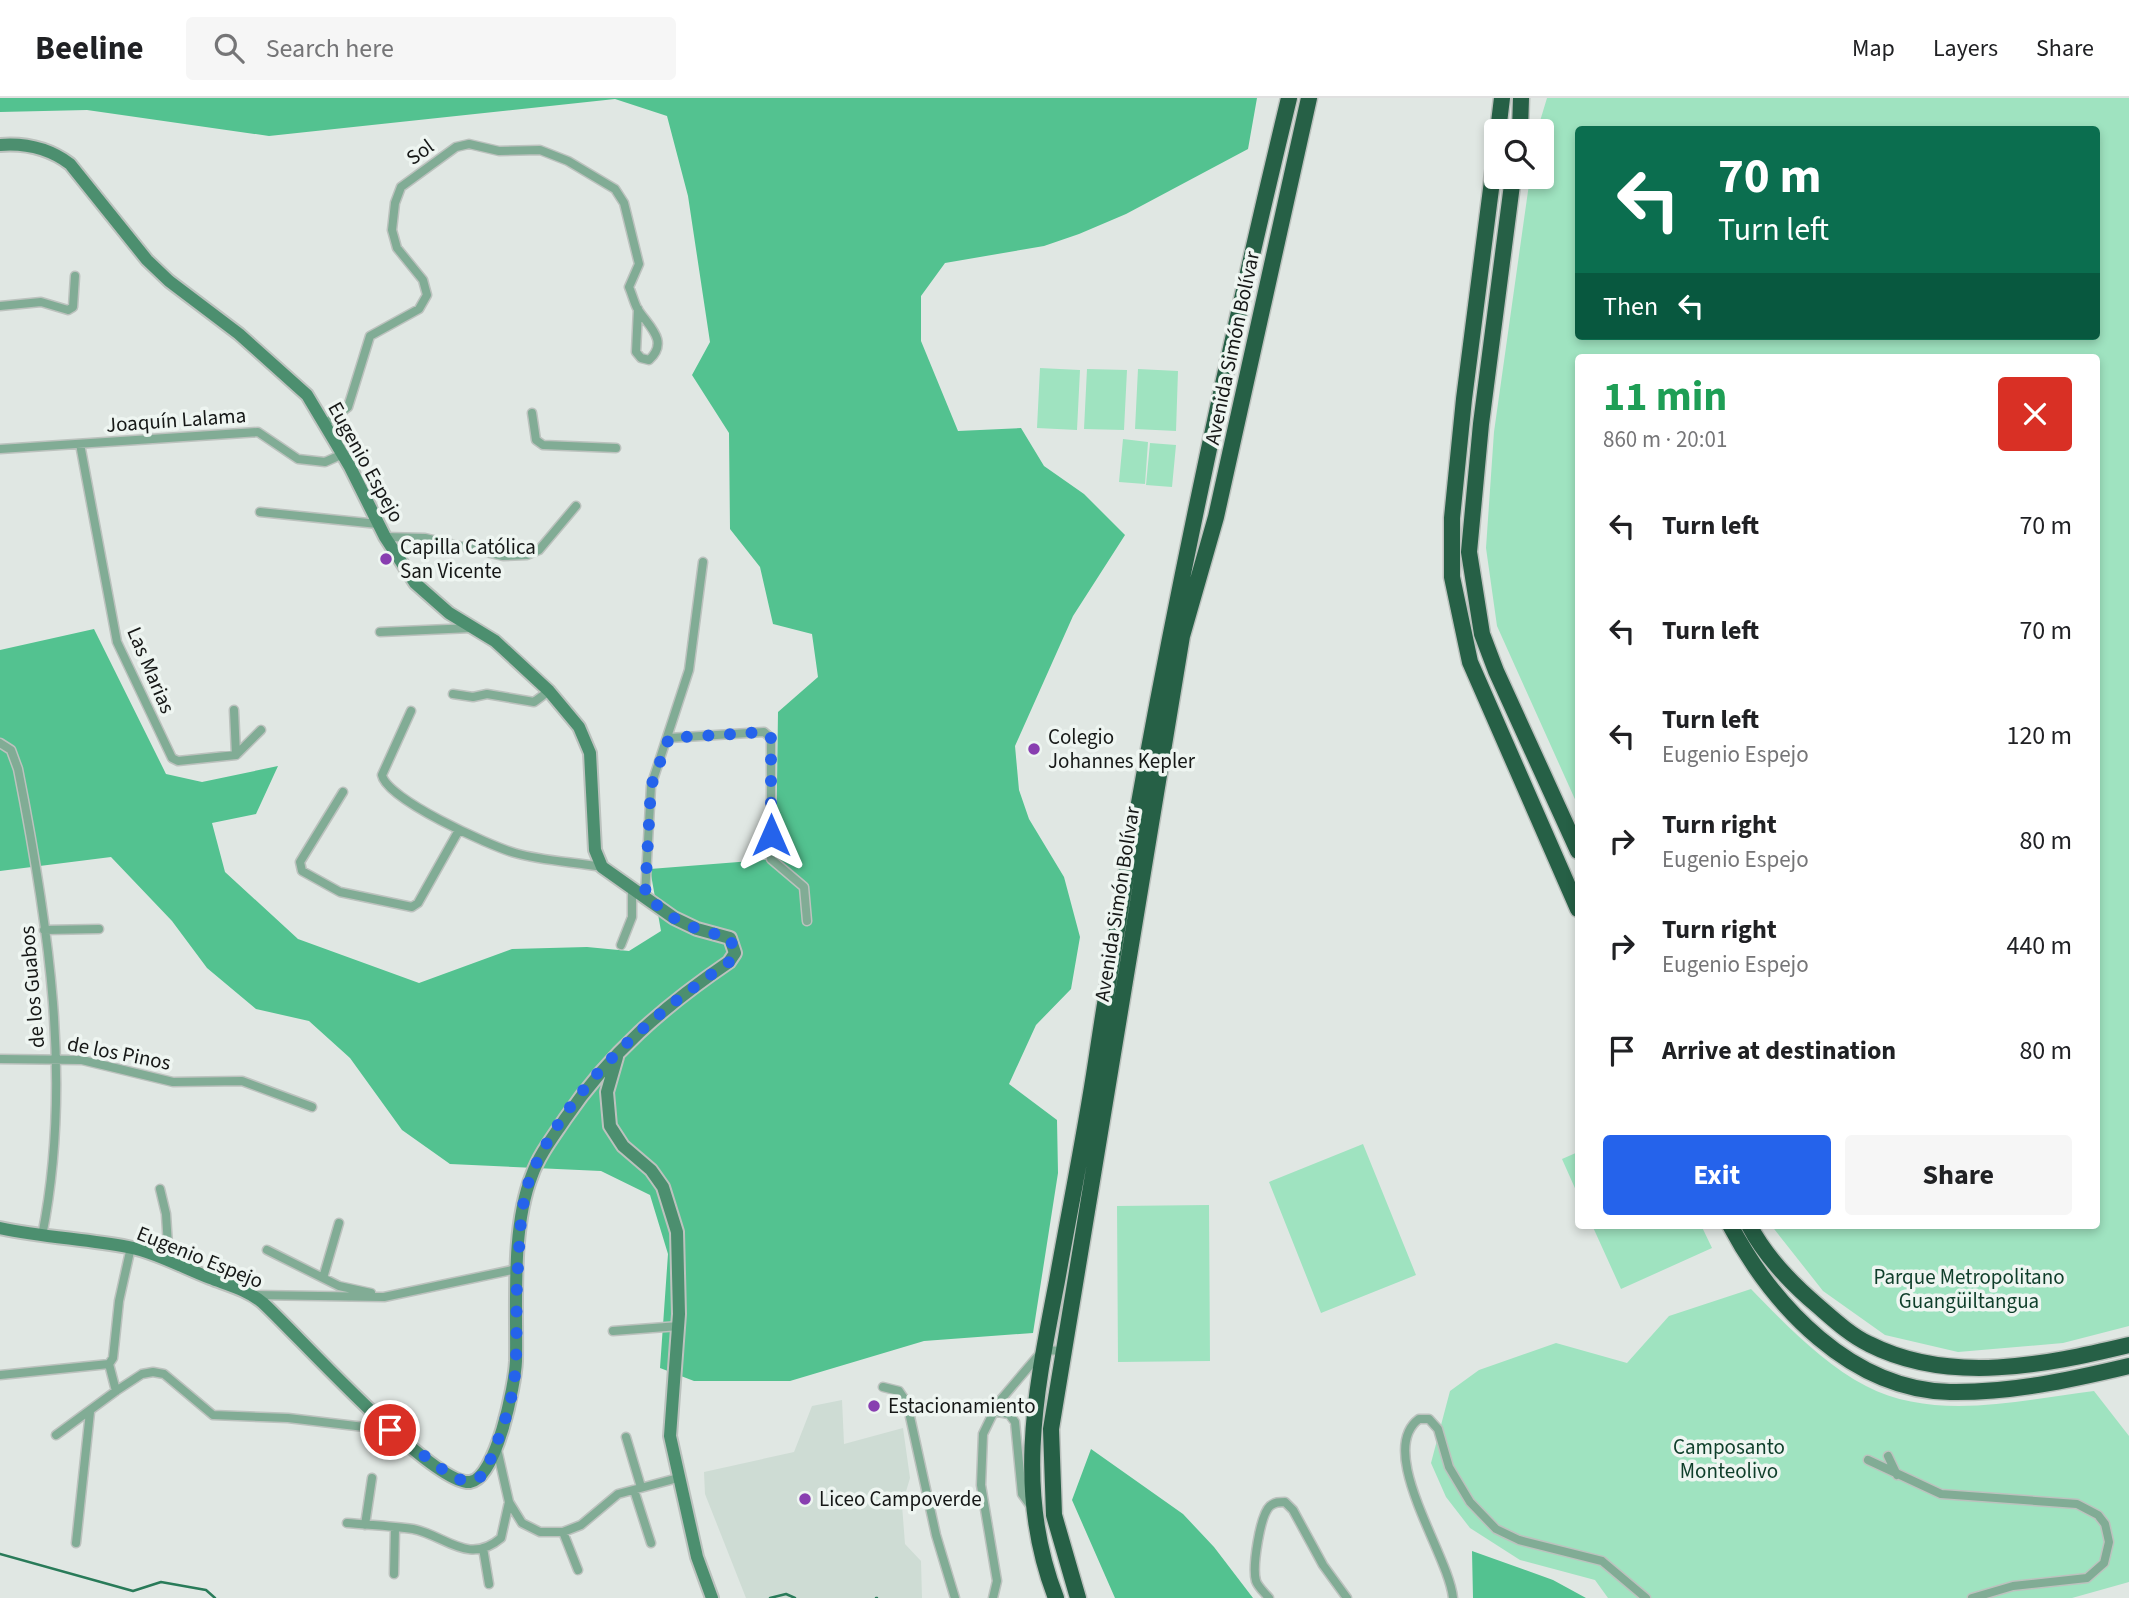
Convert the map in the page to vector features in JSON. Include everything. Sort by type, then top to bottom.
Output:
[{"type":"highway","name":"Avenida Simón Bolívar","points":[[1056,1598],[1042,1555],[1032,1508],[1031,1437],[1044,1350],[1094,1075],[1136,806],[1216,407],[1289,98]]},
{"type":"highway","name":"Avenida Simón Bolívar","points":[[1078,1598],[1054,1515],[1051,1473],[1051,1429],[1063,1351],[1182,636],[1216,517],[1309,98]]},
{"type":"highway","points":[[1301,132],[1314,98]]},
{"type":"highway","points":[[1499,119],[1502,98]]},
{"type":"highway","points":[[1520,119],[1521,98]]},
{"type":"highway","points":[[1491,189],[1452,518],[1452,577],[1470,662],[1575,902]]},
{"type":"highway","points":[[1511,189],[1481,424],[1469,552],[1482,634],[1496,671],[1575,844]]},
{"type":"highway","points":[[1732,1229],[1766,1283],[1793,1316],[1849,1359],[1880,1376],[1911,1386],[1947,1392],[1991,1391],[2050,1384],[2129,1366]]},
{"type":"highway","points":[[1752,1229],[1774,1262],[1802,1292],[1867,1343],[1900,1357],[1943,1365],[1993,1368],[2055,1363],[2129,1345]]},
{"type":"street","name":"Sol","points":[[325,424],[348,407],[370,336],[419,309],[427,295],[423,281],[397,248],[391,230],[395,204],[401,187],[456,147],[469,144],[486,150],[540,150],[568,161],[615,188],[624,203],[639,264],[629,288],[638,309],[651,323],[659,343],[656,353],[649,360],[641,358],[636,352],[638,309]]},
{"type":"street","name":"Eugenio Espejo","points":[[0,145],[39,148],[57,154],[70,164],[147,260],[169,281],[291,379],[306,395],[343,454],[385,537],[415,583],[449,613],[495,641],[549,691],[579,727],[590,753],[595,850],[602,867],[674,918],[697,929],[730,938],[735,953],[729,962],[672,1004],[621,1047],[575,1105],[547,1145],[531,1175],[525,1200],[517,1269],[515,1375],[496,1447],[484,1475],[464,1482],[454,1478],[390,1430],[253,1295],[131,1247],[0,1228]]},
{"type":"street","points":[[0,306],[40,302],[68,310],[73,307],[75,276]]},
{"type":"street","points":[[532,414],[534,435],[543,445],[616,449]]},
{"type":"street","name":"Joaquín Lalama","points":[[0,449],[258,432],[298,459],[325,462],[343,454]]},
{"type":"street","name":"Las Marias","points":[[80,444],[117,642],[172,758],[178,761],[237,754]]},
{"type":"street","points":[[385,537],[425,538],[503,556],[527,555],[538,550],[576,506]]},
{"type":"street","points":[[260,512],[378,524]]},
{"type":"street","points":[[645,896],[651,786],[669,738],[689,670],[703,562]]},
{"type":"street","points":[[380,632],[473,628]]},
{"type":"street","points":[[453,694],[473,697],[487,694],[534,702],[549,691]]},
{"type":"street","points":[[234,710],[237,754]]},
{"type":"street","points":[[411,712],[382,775],[383,782],[458,830],[516,853],[602,867]]},
{"type":"street","points":[[237,754],[261,730]]},
{"type":"street","points":[[669,738],[764,732],[768,734],[771,738],[771,859],[804,887],[807,921]]},
{"type":"street","name":"de los Guabos","points":[[0,743],[11,750],[18,769],[44,930],[56,1059],[55,1143],[42,1236]]},
{"type":"street","points":[[343,792],[300,862],[302,871],[340,892],[404,908],[412,907],[418,903],[458,830]]},
{"type":"street","points":[[621,945],[632,917],[632,888]]},
{"type":"street","points":[[44,930],[99,929]]},
{"type":"street","points":[[621,1047],[610,1073],[606,1110],[610,1126],[616,1137],[651,1170],[672,1209],[677,1232],[679,1326],[676,1374],[670,1408],[670,1436],[697,1558],[712,1598]]},
{"type":"street","name":"de los Pinos","points":[[0,1059],[82,1060],[173,1082],[242,1081],[312,1107]]},
{"type":"street","points":[[160,1189],[166,1214],[169,1262]]},
{"type":"street","points":[[323,1278],[339,1223]]},
{"type":"street","points":[[116,1391],[109,1364],[113,1358],[119,1301],[131,1247]]},
{"type":"street","points":[[267,1250],[339,1286],[384,1297]]},
{"type":"street","points":[[253,1295],[384,1297],[517,1269]]},
{"type":"street","points":[[613,1331],[679,1326]]},
{"type":"street","points":[[993,1598],[997,1581],[981,1485],[983,1434],[992,1411],[1044,1350],[1063,1351]]},
{"type":"street","points":[[0,1375],[109,1364]]},
{"type":"street","points":[[56,1435],[116,1391],[142,1374],[152,1372],[164,1374],[213,1415],[288,1418],[390,1430]]},
{"type":"street","points":[[883,1387],[899,1391],[907,1403],[936,1535],[955,1598]]},
{"type":"street","points":[[992,1411],[1009,1415],[1015,1422],[1022,1494],[1032,1508]]},
{"type":"street","points":[[76,1543],[90,1412]]},
{"type":"street","points":[[1453,1598],[1406,1465],[1404,1442],[1410,1425],[1419,1419],[1429,1419],[1438,1429],[1449,1467],[1470,1502],[1496,1529],[1519,1540],[1602,1561],[1646,1598]]},
{"type":"street","points":[[626,1437],[651,1543]]},
{"type":"street","points":[[496,1447],[509,1502],[529,1529],[563,1532],[582,1525],[618,1494],[678,1478]]},
{"type":"street","points":[[1888,1455],[1897,1475]]},
{"type":"street","points":[[1868,1460],[1941,1494],[2077,1504],[2098,1515],[2105,1524],[2109,1542],[2104,1563],[2087,1577],[2013,1586],[1972,1598]]},
{"type":"street","points":[[365,1525],[372,1478]]},
{"type":"street","points":[[347,1523],[427,1533],[457,1548],[483,1548],[493,1546],[501,1538],[509,1502]]},
{"type":"street","points":[[1269,1598],[1259,1587],[1255,1576],[1260,1527],[1268,1508],[1276,1502],[1285,1502],[1293,1510],[1323,1565],[1347,1598]]},
{"type":"street","points":[[394,1574],[395,1528]]},
{"type":"street","points":[[563,1532],[578,1570]]},
{"type":"street","points":[[483,1548],[489,1584]]},
{"type":"shaded area","name":"Liceo Campoverde","points":[[842,1400],[844,1444],[903,1428],[910,1478],[902,1505],[905,1544],[921,1561],[922,1598],[746,1598],[705,1494],[704,1472],[794,1452],[812,1406]]},
{"type":"green space","points":[[0,98],[1257,98],[1248,149],[1126,214],[1079,234],[1044,246],[945,263],[921,296],[921,341],[958,431],[1021,428],[1044,466],[1084,494],[1125,535],[1073,616],[1015,746],[1019,790],[1029,819],[1064,877],[1080,937],[1071,989],[1036,1025],[1009,1084],[1057,1120],[1058,1173],[1033,1333],[924,1341],[790,1381],[694,1381],[660,1368],[668,1254],[650,1195],[601,1171],[450,1164],[402,1130],[350,1058],[309,1021],[256,1009],[207,968],[172,921],[111,857],[0,871],[0,650],[94,629],[166,774],[202,782],[278,766],[256,814],[212,823],[225,872],[298,939],[419,983],[512,949],[587,947],[629,951],[661,931],[650,869],[776,859],[778,712],[818,677],[812,634],[773,624],[760,567],[730,529],[729,433],[692,375],[710,342],[688,196],[667,116],[615,99],[269,136],[87,110],[0,112]]},
{"type":"green space","name":"Parque Metropolitano Guangüiltangua","points":[[1547,98],[2129,98],[2129,1326],[2063,1343],[1958,1352],[1885,1335],[1823,1291],[1774,1229],[2100,1229],[2100,354],[1575,354],[1575,799],[1497,626],[1486,548],[1494,432],[1528,189],[1554,189],[1554,119],[1541,119]]},
{"type":"green space","points":[[1040,368],[1080,370],[1077,430],[1037,428]]},
{"type":"green space","points":[[1087,369],[1127,370],[1124,430],[1084,429]]},
{"type":"green space","points":[[1138,369],[1178,371],[1176,431],[1135,429]]},
{"type":"green space","points":[[1123,439],[1148,442],[1145,484],[1119,482]]},
{"type":"green space","points":[[1150,443],[1176,445],[1172,487],[1146,485]]},
{"type":"green space","points":[[1363,1144],[1416,1275],[1321,1313],[1269,1182]]},
{"type":"green space","points":[[1575,1153],[1575,1188],[1562,1159]]},
{"type":"green space","points":[[1209,1205],[1210,1361],[1118,1362],[1117,1206]]},
{"type":"green space","points":[[1594,1229],[1703,1229],[1712,1248],[1621,1289]]},
{"type":"green space","name":"Camposanto Monteolivo","points":[[1751,1289],[1805,1342],[1835,1366],[1866,1386],[1893,1397],[1949,1406],[2008,1403],[2094,1391],[2129,1436],[2129,1582],[2072,1598],[1608,1598],[1595,1580],[1520,1560],[1470,1528],[1446,1497],[1431,1463],[1450,1391],[1479,1370],[1556,1343],[1627,1363],[1669,1316]]},
{"type":"green space","points":[[1091,1449],[1183,1514],[1214,1547],[1253,1598],[1115,1598],[1072,1500]]},
{"type":"green space","points":[[1472,1551],[1553,1580],[1586,1598],[1473,1598]]},
{"type":"waterway","points":[[0,1554],[133,1591],[161,1582],[206,1590],[215,1598]]},
{"type":"waterway","points":[[770,1598],[786,1594],[795,1598]]},
{"type":"place","name":"Capilla Católica San Vicente","points":[[386,559]]},
{"type":"place","name":"Colegio Johannes Kepler","points":[[1034,749]]},
{"type":"place","name":"Estacionamiento","points":[[874,1406]]},
{"type":"place","name":"Liceo Campoverde","points":[[805,1499]]},
{"type":"route","points":[[390,1430],[454,1478],[470,1482],[484,1475],[496,1447],[515,1375],[517,1269],[525,1200],[531,1175],[547,1145],[575,1105],[621,1047],[672,1004],[729,962],[735,953],[730,938],[697,929],[674,918],[645,896],[651,786],[669,738],[764,732],[768,734],[771,738],[771,835]]}]
